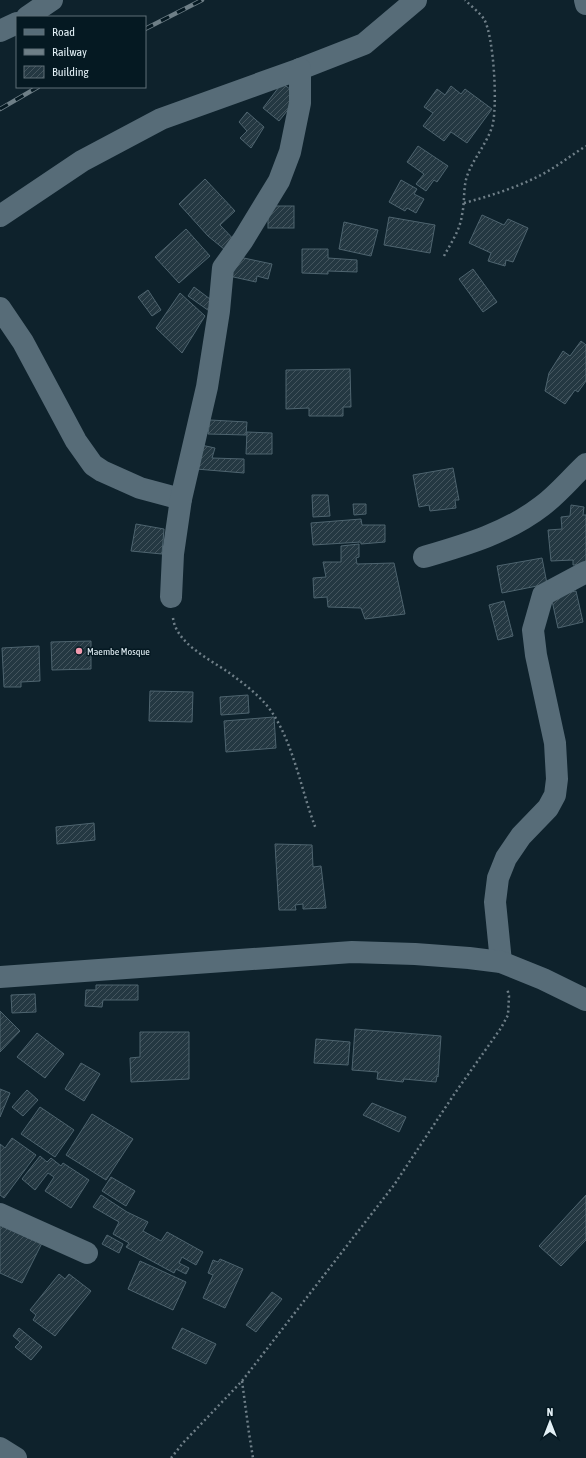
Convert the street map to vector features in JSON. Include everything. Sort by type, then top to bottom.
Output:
[{"type":"street","points":[[28,16],[52,0]]},
{"type":"street","points":[[0,216],[82,161],[161,119],[300,69],[364,44],[416,0]]},
{"type":"street","points":[[585,0],[586,4]]},
{"type":"street","points":[[0,31],[16,23]]},
{"type":"street","points":[[170,598],[181,499],[207,387],[220,311],[223,268],[243,240],[279,181],[290,152],[300,103],[300,69]]},
{"type":"street","points":[[0,308],[23,342],[76,441],[93,465],[102,471],[140,488],[181,499]]},
{"type":"street","points":[[424,557],[466,545],[507,529],[542,506],[586,464]]},
{"type":"street","points":[[501,962],[495,902],[498,878],[506,858],[521,836],[548,808],[555,795],[557,779],[555,743],[536,655],[533,630],[537,611],[543,594],[586,572]]},
{"type":"street","points":[[0,977],[352,952],[415,954],[501,962],[543,979],[586,1000]]},
{"type":"street","points":[[0,1214],[87,1252]]},
{"type":"street","points":[[0,1448],[16,1458]]},
{"type":"path","points":[[444,256],[460,225],[467,176],[492,126],[494,108],[492,53],[486,25],[480,15],[465,0]]},
{"type":"path","points":[[464,203],[489,196],[534,178],[586,146]]},
{"type":"path","points":[[170,598],[174,621],[182,638],[261,699],[279,724],[294,764],[307,809],[316,830]]},
{"type":"path","points":[[171,1458],[183,1443],[242,1381],[394,1185],[455,1093],[501,1028],[508,1015],[509,996],[501,962]]},
{"type":"path","points":[[242,1381],[248,1433],[253,1458]]},
{"type":"building","points":[[282,83],[299,96],[279,121],[263,108]]},
{"type":"building","points":[[451,86],[461,94],[465,89],[492,109],[467,143],[451,132],[444,141],[423,126],[433,113],[424,107],[437,89],[445,95]]},
{"type":"building","points":[[247,112],[264,127],[251,148],[240,138],[247,131],[239,122]]},
{"type":"building","points":[[418,146],[448,166],[437,182],[434,180],[426,191],[416,184],[424,174],[407,162]]},
{"type":"building","points":[[205,179],[235,211],[220,225],[239,245],[230,254],[208,236],[179,204]]},
{"type":"building","points":[[401,180],[417,189],[414,194],[424,199],[416,213],[407,208],[405,211],[389,202]]},
{"type":"building","points":[[268,206],[294,206],[294,228],[268,228]]},
{"type":"building","points":[[482,215],[504,225],[508,219],[528,228],[513,262],[506,260],[505,266],[488,261],[491,253],[469,243]]},
{"type":"building","points":[[389,217],[435,225],[430,253],[384,245]]},
{"type":"building","points":[[344,222],[378,230],[371,256],[339,249]]},
{"type":"building","points":[[186,229],[210,256],[179,283],[155,257]]},
{"type":"building","points":[[302,249],[328,249],[328,258],[357,260],[357,272],[328,271],[328,274],[302,273]]},
{"type":"building","points":[[239,257],[272,264],[268,279],[257,276],[256,282],[229,276]]},
{"type":"building","points":[[473,269],[497,302],[483,312],[459,279]]},
{"type":"building","points":[[194,287],[218,305],[212,313],[188,296]]},
{"type":"building","points":[[148,290],[161,310],[152,316],[138,297]]},
{"type":"building","points":[[180,293],[205,316],[182,353],[156,328]]},
{"type":"building","points":[[581,341],[586,345],[586,381],[578,392],[575,390],[565,404],[545,391],[549,373],[563,351],[570,356]]},
{"type":"building","points":[[350,369],[351,407],[343,407],[343,416],[309,416],[309,408],[286,409],[286,370]]},
{"type":"building","points":[[210,420],[247,422],[246,435],[208,434]]},
{"type":"building","points":[[247,432],[272,433],[272,454],[246,454]]},
{"type":"building","points":[[201,445],[215,448],[212,458],[244,459],[244,473],[196,469]]},
{"type":"building","points":[[453,468],[459,500],[455,500],[456,508],[430,511],[429,505],[419,507],[413,475]]},
{"type":"building","points":[[312,495],[328,495],[330,516],[313,517]]},
{"type":"building","points":[[353,504],[366,504],[366,514],[354,515]]},
{"type":"building","points":[[571,505],[584,507],[583,515],[586,515],[586,565],[573,565],[573,560],[551,561],[548,530],[562,529],[561,517],[570,516]]},
{"type":"building","points":[[361,519],[362,525],[385,525],[385,542],[313,545],[311,523]]},
{"type":"building","points":[[136,524],[164,529],[162,554],[131,551]]},
{"type":"building","points":[[359,544],[359,557],[356,558],[357,564],[394,563],[405,614],[365,619],[361,608],[328,607],[327,597],[314,598],[313,578],[326,577],[323,562],[341,562],[341,546]]},
{"type":"building","points":[[542,558],[547,584],[502,593],[497,566]]},
{"type":"building","points":[[576,591],[583,622],[558,628],[551,596]]},
{"type":"building","points":[[504,601],[513,636],[498,640],[489,605]]},
{"type":"building","points":[[91,641],[91,669],[52,670],[51,642]]},
{"type":"building","points":[[39,646],[40,681],[21,682],[21,687],[4,687],[2,648]]},
{"type":"building","points":[[150,691],[193,692],[192,722],[149,721]]},
{"type":"building","points":[[248,695],[249,713],[221,715],[220,697]]},
{"type":"building","points":[[274,717],[276,748],[226,752],[224,721]]},
{"type":"building","points":[[94,823],[95,840],[57,844],[56,827]]},
{"type":"building","points":[[275,844],[312,845],[313,867],[321,866],[326,908],[303,909],[303,904],[295,905],[296,910],[279,910]]},
{"type":"building","points":[[96,985],[138,985],[138,1000],[103,1000],[102,1007],[85,1006],[86,990],[96,990]]},
{"type":"building","points":[[35,994],[36,1012],[12,1013],[11,995]]},
{"type":"building","points":[[0,1011],[20,1031],[0,1052]]},
{"type":"building","points":[[355,1029],[441,1036],[438,1077],[437,1076],[436,1082],[404,1079],[403,1082],[377,1079],[378,1072],[352,1070]]},
{"type":"building","points":[[140,1032],[189,1032],[189,1079],[131,1082],[130,1058],[140,1057]]},
{"type":"building","points":[[37,1033],[64,1054],[45,1078],[17,1057]]},
{"type":"building","points":[[316,1039],[350,1042],[348,1065],[314,1063]]},
{"type":"building","points":[[81,1063],[100,1074],[84,1101],[65,1089]]},
{"type":"building","points":[[0,1089],[10,1093],[0,1117]]},
{"type":"building","points":[[27,1090],[38,1100],[23,1116],[12,1107]]},
{"type":"building","points":[[372,1103],[406,1117],[399,1132],[363,1115]]},
{"type":"building","points":[[40,1107],[74,1130],[55,1157],[21,1134]]},
{"type":"building","points":[[92,1114],[133,1139],[106,1180],[66,1155]]},
{"type":"building","points":[[12,1138],[36,1155],[4,1198],[0,1195],[0,1144],[5,1148]]},
{"type":"building","points":[[40,1156],[47,1162],[51,1158],[61,1166],[63,1163],[89,1180],[71,1208],[45,1191],[54,1177],[48,1173],[35,1190],[22,1179]]},
{"type":"building","points":[[111,1177],[135,1191],[126,1206],[102,1191]]},
{"type":"building","points":[[101,1195],[127,1212],[148,1222],[143,1231],[161,1241],[167,1232],[203,1252],[196,1265],[182,1257],[179,1263],[189,1268],[186,1274],[176,1269],[174,1273],[126,1247],[129,1243],[113,1234],[119,1222],[93,1207]]},
{"type":"building","points":[[586,1195],[586,1240],[561,1266],[539,1246]]},
{"type":"building","points":[[1,1224],[43,1241],[22,1283],[0,1273]]},
{"type":"building","points":[[107,1235],[123,1244],[119,1253],[102,1244]]},
{"type":"building","points":[[220,1259],[243,1269],[225,1308],[203,1298],[213,1275],[208,1273],[213,1260],[218,1262]]},
{"type":"building","points":[[140,1261],[186,1282],[173,1310],[128,1289]]},
{"type":"building","points":[[59,1274],[65,1279],[69,1274],[91,1291],[55,1336],[33,1320],[36,1315],[30,1310]]},
{"type":"building","points":[[272,1292],[282,1299],[256,1332],[246,1325]]},
{"type":"building","points":[[19,1328],[42,1347],[31,1360],[15,1347],[20,1342],[13,1336]]},
{"type":"building","points":[[182,1328],[216,1344],[206,1364],[172,1348]]},
{"type":"railway","points":[[146,28],[202,0]]},
{"type":"railway","points":[[0,109],[36,88]]},
{"type":"place","name":"Maembe Mosque","points":[[79,651]]}]
